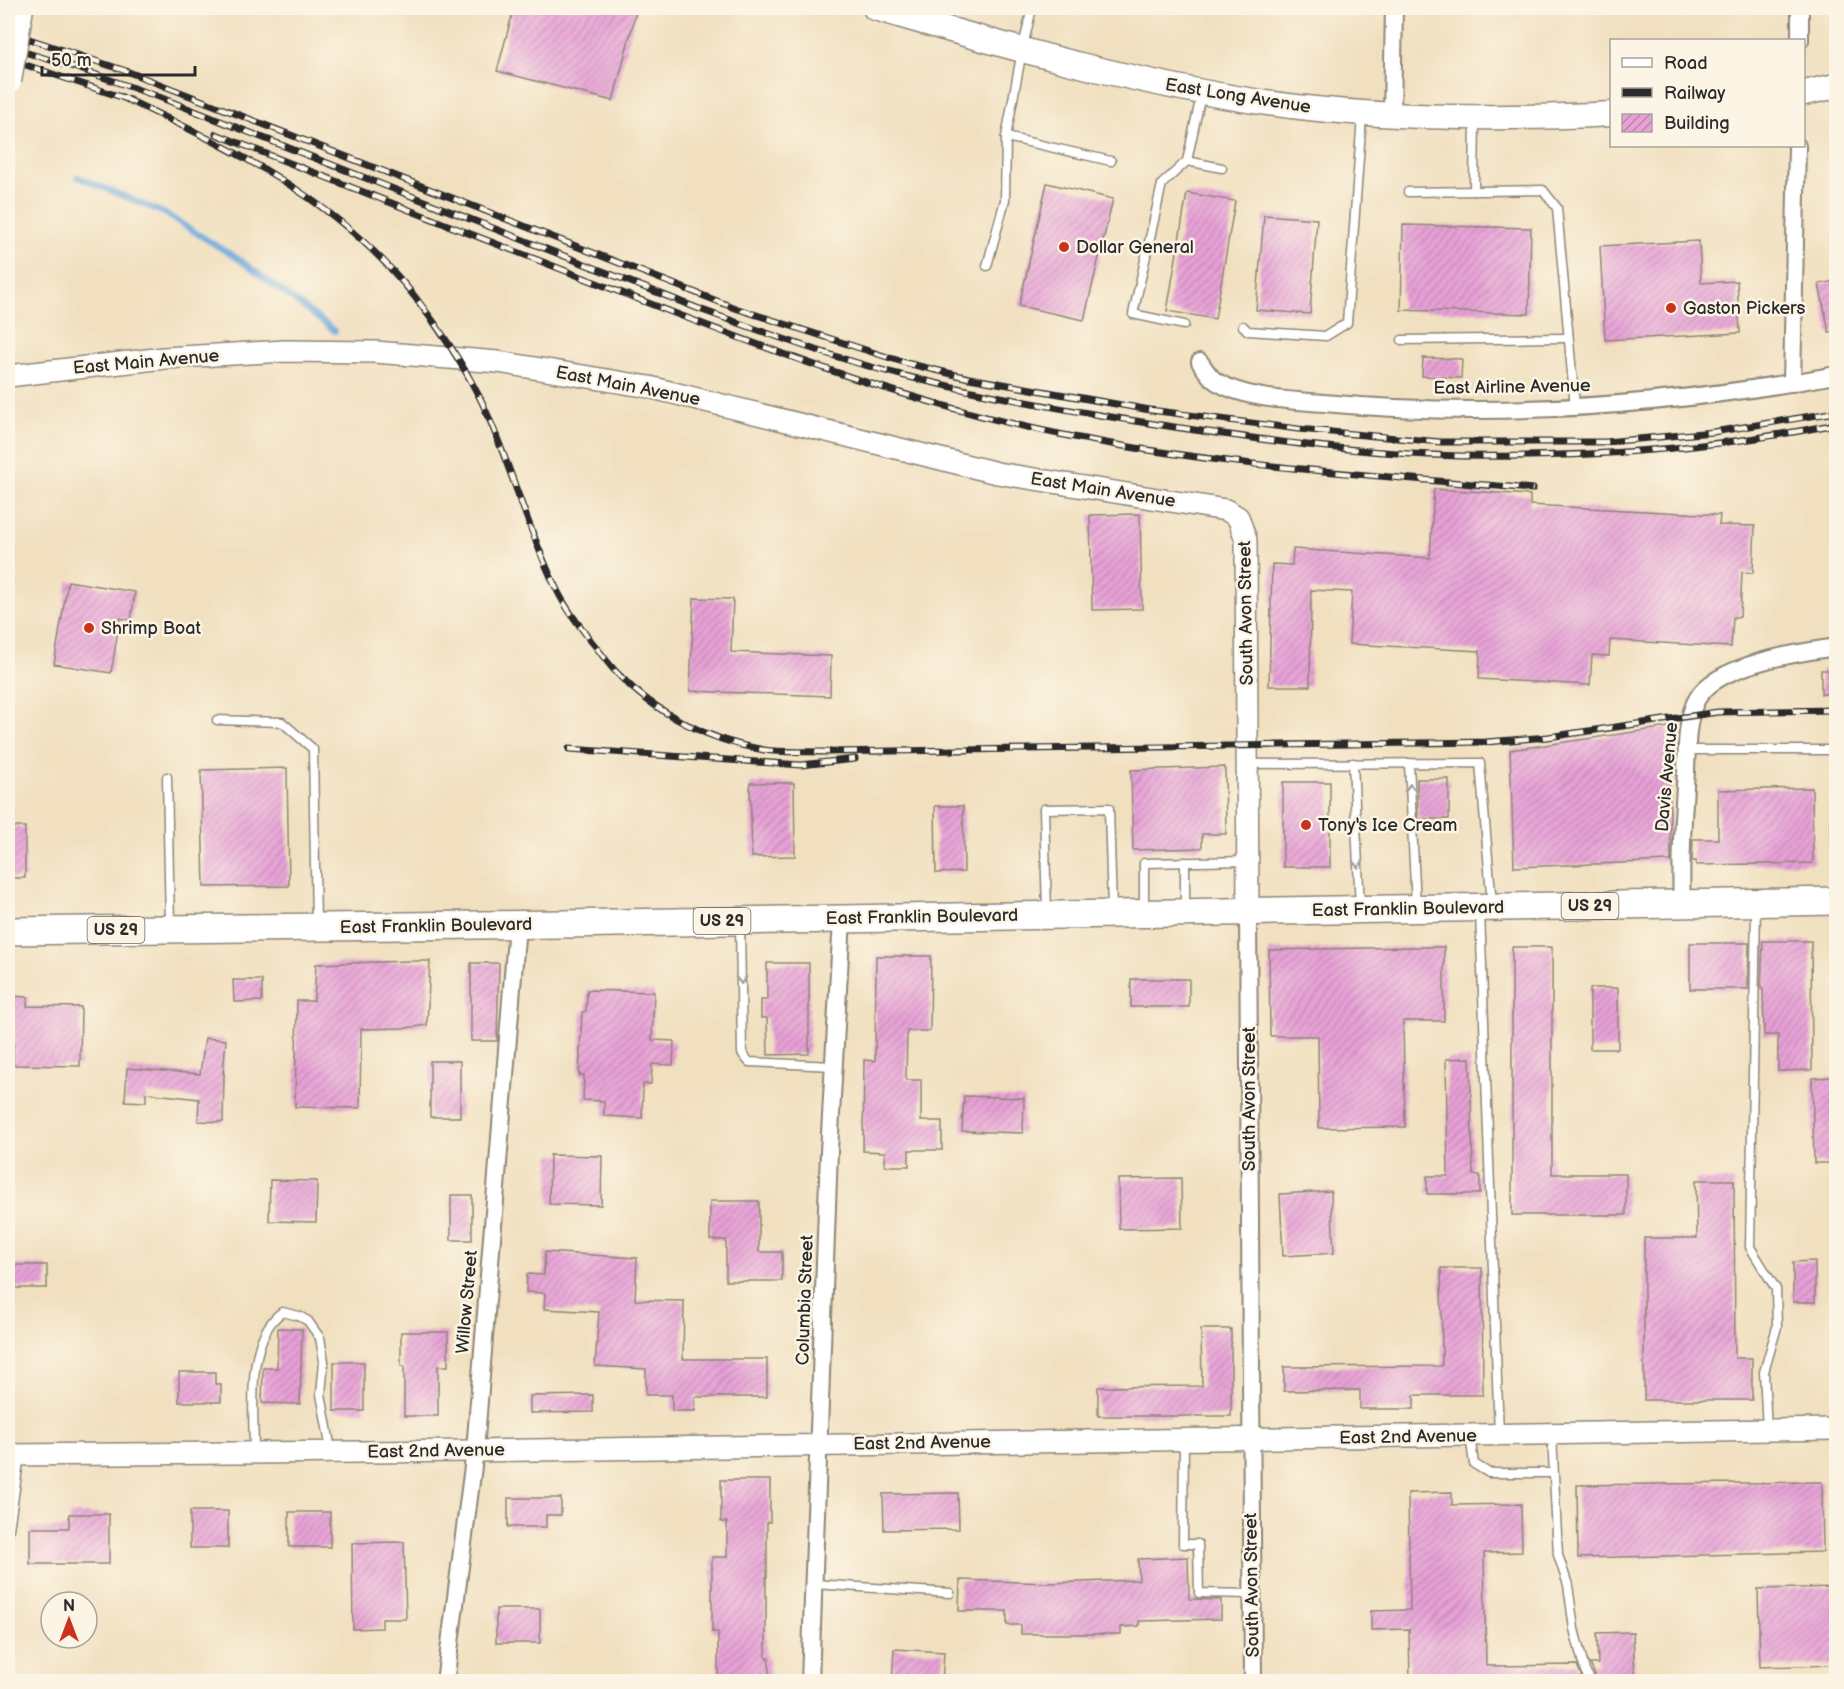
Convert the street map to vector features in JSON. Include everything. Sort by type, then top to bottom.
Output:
[{"type":"main road","points":[[8,94],[21,8]]},
{"type":"main road","name":"East Long Avenue","points":[[875,8],[914,13],[1022,51],[1118,75],[1268,103],[1392,115],[1475,117],[1610,114]]},
{"type":"main road","points":[[1805,93],[1836,86]]},
{"type":"main road","name":"East Franklin Boulevard","points":[[8,931],[517,925],[1836,901]]},
{"type":"street","points":[[1392,115],[1395,8]]},
{"type":"street","points":[[1800,8],[1800,39]]},
{"type":"street","points":[[1792,383],[1797,147]]},
{"type":"street","name":"East Main Avenue","points":[[8,376],[164,358],[285,351],[375,352],[498,362],[649,387],[997,473],[1218,507],[1238,517]]},
{"type":"street","name":"East Airline Avenue","points":[[1200,362],[1215,381],[1246,393],[1279,399],[1385,409],[1575,407],[1696,397],[1836,375]]},
{"type":"street","name":"South Avon Street","points":[[1238,517],[1246,540],[1253,1682]]},
{"type":"street","name":"Davis Avenue","points":[[1682,905],[1680,859],[1687,750],[1692,715],[1698,697],[1710,685],[1729,673],[1755,663],[1836,647]]},
{"type":"street","name":"Columbia Street","points":[[810,1682],[828,1162],[842,919]]},
{"type":"street","name":"Willow Street","points":[[445,1682],[475,1451],[517,925]]},
{"type":"street","name":"East 2nd Avenue","points":[[14,1455],[1184,1441],[1836,1429]]},
{"type":"lane","points":[[987,266],[1005,200],[1006,137],[1032,8]]},
{"type":"lane","points":[[1184,325],[1133,314],[1162,184],[1188,161],[1202,91]]},
{"type":"lane","points":[[1243,326],[1248,331],[1326,336],[1347,323],[1363,112]]},
{"type":"lane","points":[[1474,191],[1475,117]]},
{"type":"lane","points":[[1006,137],[1111,161]]},
{"type":"lane","points":[[1188,161],[1222,168]]},
{"type":"lane","points":[[1408,192],[1544,190],[1557,208],[1575,407]]},
{"type":"lane","points":[[1402,340],[1568,338]]},
{"type":"lane","points":[[217,720],[282,722],[313,749],[316,927]]},
{"type":"lane","points":[[1687,750],[1836,750],[1836,846]]},
{"type":"lane","points":[[1353,763],[1360,910]]},
{"type":"lane","points":[[1409,763],[1416,909]]},
{"type":"lane","points":[[1248,764],[1480,763],[1486,908],[1499,1435]]},
{"type":"lane","points":[[167,777],[170,929]]},
{"type":"lane","points":[[1047,915],[1044,809],[1109,807],[1112,914]]},
{"type":"lane","points":[[1144,914],[1144,863],[1249,861]]},
{"type":"lane","points":[[1185,862],[1185,913]]},
{"type":"lane","points":[[1756,903],[1750,1247],[1776,1288],[1778,1327],[1764,1372],[1767,1430]]},
{"type":"lane","points":[[740,921],[742,1053],[749,1062],[834,1066]]},
{"type":"lane","points":[[254,1453],[258,1347],[272,1319],[282,1312],[308,1321],[320,1338],[324,1361],[321,1394],[331,1452]]},
{"type":"lane","points":[[1552,1434],[1558,1555],[1568,1585],[1574,1629],[1585,1671],[1592,1682]]},
{"type":"lane","points":[[1470,1436],[1474,1464],[1489,1473],[1553,1473]]},
{"type":"lane","points":[[1184,1441],[1183,1544],[1198,1544],[1199,1593],[1252,1594]]},
{"type":"lane","points":[[8,1530],[14,1455]]},
{"type":"lane","points":[[814,1584],[950,1593]]},
{"type":"building","points":[[514,8],[637,8],[613,101],[497,71]]},
{"type":"building","points":[[1047,183],[1113,199],[1084,320],[1019,306]]},
{"type":"building","points":[[1187,193],[1235,201],[1215,319],[1167,311]]},
{"type":"building","points":[[1264,215],[1317,219],[1310,314],[1256,310]]},
{"type":"building","points":[[1403,225],[1531,228],[1529,314],[1401,310]]},
{"type":"building","name":"Gaston Pickers","points":[[1699,241],[1701,283],[1737,281],[1740,333],[1605,340],[1600,246]]},
{"type":"building","points":[[1836,281],[1836,331],[1829,332],[1819,284]]},
{"type":"building","points":[[1423,358],[1462,359],[1461,378],[1422,376]]},
{"type":"building","points":[[1434,489],[1530,495],[1530,505],[1720,515],[1719,525],[1755,526],[1753,573],[1742,572],[1740,617],[1733,617],[1731,647],[1610,640],[1609,656],[1592,655],[1590,685],[1479,679],[1480,651],[1349,644],[1352,592],[1311,590],[1310,686],[1269,686],[1272,564],[1292,565],[1293,549],[1430,558]]},
{"type":"building","points":[[1140,514],[1142,609],[1092,610],[1090,515]]},
{"type":"building","name":"Shrimp Boat","points":[[68,581],[135,592],[131,620],[120,618],[111,673],[54,664]]},
{"type":"building","points":[[694,598],[733,599],[731,652],[831,656],[830,696],[690,691]]},
{"type":"building","points":[[1821,670],[1836,670],[1836,694],[1821,694]]},
{"type":"building","points":[[1668,727],[1671,861],[1514,867],[1510,750]]},
{"type":"building","points":[[1225,767],[1226,834],[1202,834],[1202,848],[1133,850],[1131,770]]},
{"type":"building","points":[[287,768],[289,886],[204,887],[201,770]]},
{"type":"building","points":[[1417,779],[1449,779],[1449,819],[1418,819]]},
{"type":"building","name":"Tony's Ice Cream","points":[[1283,782],[1330,782],[1330,867],[1283,867]]},
{"type":"building","points":[[750,783],[794,783],[795,856],[752,857]]},
{"type":"building","points":[[1812,788],[1813,863],[1696,865],[1696,861],[1692,861],[1693,839],[1718,839],[1718,790]]},
{"type":"building","points":[[935,806],[963,806],[964,872],[936,873]]},
{"type":"building","points":[[8,827],[25,827],[25,878],[8,878]]},
{"type":"building","points":[[1763,941],[1811,941],[1812,1070],[1778,1071],[1778,1035],[1764,1035],[1763,989],[1761,989]]},
{"type":"building","points":[[1690,943],[1749,943],[1748,989],[1690,989]]},
{"type":"building","points":[[1444,947],[1444,1021],[1403,1021],[1405,1127],[1319,1128],[1318,1036],[1270,1036],[1269,950]]},
{"type":"building","points":[[1512,947],[1552,947],[1552,1174],[1626,1174],[1626,1215],[1512,1215]]},
{"type":"building","points":[[876,956],[931,956],[930,1031],[907,1031],[906,1080],[921,1080],[921,1121],[942,1121],[942,1150],[909,1150],[909,1166],[885,1166],[885,1152],[863,1151],[864,1060],[875,1061]]},
{"type":"building","points":[[430,961],[427,1025],[361,1029],[360,1108],[295,1107],[297,1001],[314,1001],[316,964]]},
{"type":"building","points":[[471,963],[499,963],[497,1041],[471,1041]]},
{"type":"building","points":[[767,963],[809,963],[809,1054],[768,1055],[767,1018],[761,1018],[761,1000],[767,1000]]},
{"type":"building","points":[[1131,979],[1189,979],[1189,1007],[1131,1007]]},
{"type":"building","points":[[233,980],[262,980],[262,1001],[234,1002]]},
{"type":"building","points":[[1590,988],[1618,988],[1618,1049],[1590,1049]]},
{"type":"building","points":[[587,990],[654,992],[652,1040],[674,1041],[673,1065],[652,1064],[651,1084],[643,1084],[642,1118],[604,1116],[604,1101],[583,1100],[584,1075],[579,1075],[582,1012],[586,1011]]},
{"type":"building","points":[[8,996],[28,997],[27,1006],[81,1007],[80,1066],[13,1065],[14,1017],[8,1017]]},
{"type":"building","points":[[205,1038],[226,1040],[223,1122],[198,1121],[199,1099],[146,1093],[146,1102],[125,1101],[127,1068],[200,1074]]},
{"type":"building","points":[[1470,1058],[1473,1175],[1480,1175],[1480,1194],[1427,1194],[1427,1176],[1448,1176],[1446,1059]]},
{"type":"building","points":[[430,1061],[460,1061],[460,1117],[430,1117]]},
{"type":"building","points":[[1836,1077],[1836,1163],[1814,1163],[1812,1078]]},
{"type":"building","points":[[964,1096],[1024,1098],[1023,1133],[962,1131]]},
{"type":"building","points":[[550,1155],[602,1156],[601,1205],[549,1204]]},
{"type":"building","points":[[1181,1178],[1182,1228],[1119,1229],[1118,1179]]},
{"type":"building","points":[[270,1180],[317,1181],[316,1222],[269,1221]]},
{"type":"building","points":[[1696,1180],[1734,1180],[1735,1358],[1752,1358],[1752,1400],[1644,1400],[1644,1238],[1697,1238]]},
{"type":"building","points":[[1331,1191],[1334,1253],[1283,1256],[1280,1194]]},
{"type":"building","points":[[451,1195],[472,1195],[472,1240],[451,1240]]},
{"type":"building","points":[[710,1201],[759,1201],[759,1252],[782,1252],[782,1281],[726,1281],[726,1240],[710,1240]]},
{"type":"building","points":[[545,1252],[637,1258],[635,1300],[684,1301],[683,1359],[767,1359],[767,1397],[695,1397],[695,1411],[672,1411],[672,1395],[646,1395],[646,1369],[595,1366],[599,1312],[544,1309],[545,1293],[526,1292],[527,1274],[544,1275]]},
{"type":"building","points":[[1815,1261],[1815,1302],[1793,1302],[1793,1262]]},
{"type":"building","points":[[13,1265],[47,1265],[47,1288],[13,1288]]},
{"type":"building","points":[[1441,1268],[1482,1268],[1483,1395],[1414,1395],[1414,1409],[1360,1409],[1360,1390],[1284,1391],[1284,1367],[1442,1366]]},
{"type":"building","points":[[278,1328],[302,1329],[300,1404],[262,1403],[263,1368],[277,1368]]},
{"type":"building","points":[[1201,1329],[1231,1329],[1231,1416],[1098,1416],[1098,1387],[1202,1386]]},
{"type":"building","points":[[401,1332],[448,1332],[448,1366],[438,1366],[438,1416],[404,1416]]},
{"type":"building","points":[[334,1362],[364,1362],[364,1411],[334,1411]]},
{"type":"building","points":[[179,1372],[215,1372],[215,1384],[221,1384],[221,1402],[179,1402]]},
{"type":"building","points":[[593,1395],[593,1412],[530,1413],[530,1396]]},
{"type":"building","points":[[721,1480],[770,1480],[766,1577],[766,1658],[769,1658],[769,1682],[718,1682],[718,1632],[712,1632],[712,1557],[727,1557],[727,1522],[721,1522]]},
{"type":"building","points":[[1822,1482],[1823,1552],[1578,1558],[1577,1485]]},
{"type":"building","points":[[1452,1492],[1452,1505],[1521,1504],[1522,1552],[1484,1553],[1486,1666],[1577,1665],[1584,1682],[1410,1682],[1409,1629],[1371,1630],[1371,1611],[1410,1610],[1408,1493]]},
{"type":"building","points":[[958,1493],[959,1529],[884,1530],[883,1494]]},
{"type":"building","points":[[508,1498],[561,1498],[561,1515],[546,1515],[546,1527],[508,1527]]},
{"type":"building","points":[[190,1511],[228,1511],[228,1548],[190,1548]]},
{"type":"building","points":[[289,1512],[330,1512],[330,1547],[289,1547]]},
{"type":"building","points":[[69,1514],[109,1514],[109,1564],[30,1564],[30,1528],[69,1528]]},
{"type":"building","points":[[404,1542],[406,1619],[382,1619],[382,1628],[353,1629],[352,1543]]},
{"type":"building","points":[[1188,1557],[1189,1599],[1221,1600],[1221,1619],[1139,1621],[1139,1626],[1121,1627],[1121,1634],[1021,1634],[1021,1625],[1007,1625],[1007,1611],[959,1611],[960,1580],[1049,1583],[1139,1580],[1138,1559]]},
{"type":"building","points":[[1836,1587],[1836,1665],[1760,1667],[1758,1589]]},
{"type":"building","points":[[496,1609],[540,1609],[540,1643],[496,1643]]},
{"type":"building","points":[[1633,1632],[1635,1679],[1598,1681],[1590,1664],[1598,1664],[1597,1633]]},
{"type":"building","points":[[894,1649],[944,1652],[942,1682],[892,1682]]},
{"type":"waterway","points":[[78,177],[164,213],[240,260],[335,331]]},
{"type":"railway","points":[[8,32],[126,71],[735,308],[906,363],[969,378],[1150,410],[1298,429],[1441,442],[1606,442],[1713,432],[1836,412]]},
{"type":"railway","points":[[8,47],[159,97],[702,310],[850,361],[968,390],[1140,422],[1210,432],[1318,446],[1426,455],[1556,455],[1650,450],[1744,440],[1836,424]]},
{"type":"railway","points":[[8,59],[130,100]]},
{"type":"railway","points":[[122,97],[204,136],[281,179],[352,231],[385,262],[433,322],[459,360],[481,400],[546,567],[573,617],[617,673],[648,701],[684,723],[724,740],[744,746],[786,752],[1486,742],[1548,737],[1718,712],[1836,710]]},
{"type":"railway","points":[[216,134],[769,349],[881,387],[996,420],[1113,444],[1232,462],[1533,489]]},
{"type":"railway","points":[[569,749],[801,765],[855,759]]},
{"type":"place","name":"Dollar General","points":[[1064,247]]},
{"type":"place","name":"Gaston Pickers","points":[[1671,308]]},
{"type":"place","name":"Shrimp Boat","points":[[89,628]]},
{"type":"place","name":"Tony's Ice Cream","points":[[1306,825]]}]
